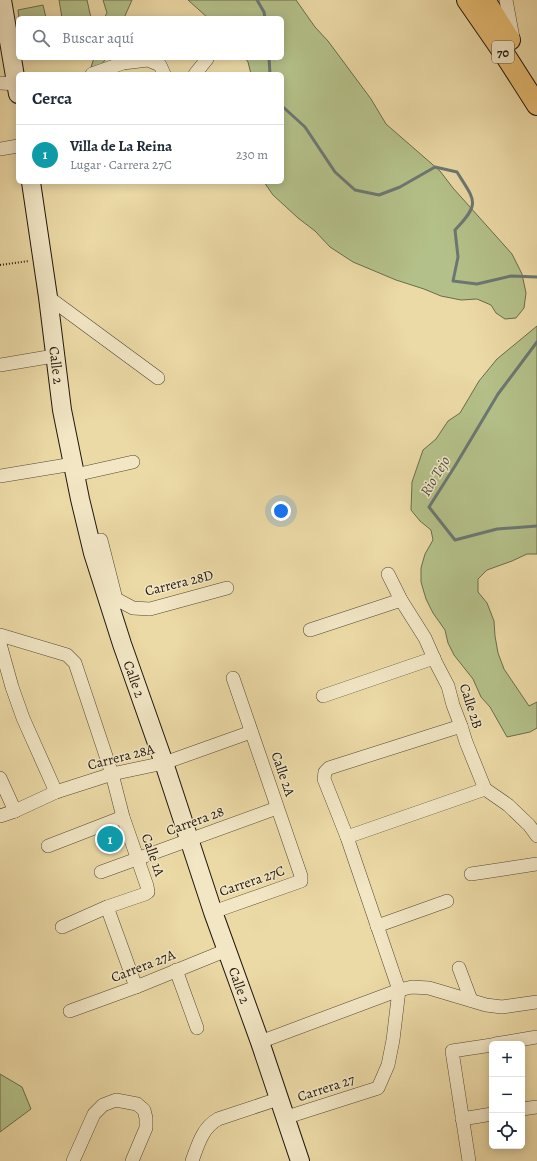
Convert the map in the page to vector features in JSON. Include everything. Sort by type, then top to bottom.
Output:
[{"type":"main road","name":"70","points":[[467,0],[537,105]]},
{"type":"main road","name":"70","points":[[485,0],[537,82]]},
{"type":"street","points":[[2,0],[13,86]]},
{"type":"street","points":[[506,0],[515,48]]},
{"type":"street","points":[[98,72],[123,63],[148,60],[160,65],[163,72]]},
{"type":"street","points":[[197,72],[206,60]]},
{"type":"street","points":[[0,149],[16,146]]},
{"type":"street","name":"Calle 2","points":[[31,184],[48,297],[54,356],[62,410],[74,470],[122,644],[164,763],[213,912],[260,1042],[284,1118],[300,1161]]},
{"type":"street","points":[[48,297],[158,378]]},
{"type":"street","points":[[0,365],[54,356]]},
{"type":"street","points":[[0,476],[74,470],[134,462]]},
{"type":"street","name":"Carrera 28D","points":[[96,548],[116,600],[133,608],[150,609],[227,588]]},
{"type":"street","name":"Calle 2B","points":[[388,574],[401,600],[426,638],[448,686],[466,742],[485,789]]},
{"type":"street","points":[[310,630],[401,600]]},
{"type":"street","name":"Calle 1A","points":[[0,636],[67,655],[75,663],[112,774],[123,817],[148,892],[107,907]]},
{"type":"street","points":[[0,644],[12,687],[23,718],[56,792]]},
{"type":"street","points":[[323,696],[434,658]]},
{"type":"street","name":"Calle 2A","points":[[233,678],[301,876],[301,881]]},
{"type":"street","points":[[399,990],[347,837],[324,778],[325,772],[329,768],[461,726]]},
{"type":"street","name":"Carrera 28A","points":[[0,816],[15,811],[56,792],[112,774],[164,763],[251,732]]},
{"type":"street","points":[[0,778],[15,811]]},
{"type":"street","points":[[347,837],[485,789],[508,805],[529,825],[537,836]]},
{"type":"street","name":"Carrera 28","points":[[101,872],[190,841],[277,808]]},
{"type":"street","points":[[48,846],[123,817]]},
{"type":"street","points":[[471,874],[537,864]]},
{"type":"street","name":"Carrera 27C","points":[[213,912],[301,881]]},
{"type":"street","points":[[377,926],[447,901]]},
{"type":"street","points":[[62,926],[107,907],[136,987]]},
{"type":"street","name":"Carrera 27A","points":[[70,1011],[136,987],[227,950]]},
{"type":"street","points":[[459,968],[471,1000]]},
{"type":"street","points":[[176,970],[197,1028]]},
{"type":"street","points":[[260,1042],[412,986],[428,988],[486,1005],[502,1008],[537,1002]]},
{"type":"street","name":"Carrera 27","points":[[284,1118],[378,1088],[388,1065],[393,1040],[399,990]]},
{"type":"street","points":[[514,1041],[537,1037]]},
{"type":"street","points":[[469,1161],[452,1051],[489,1045]]},
{"type":"street","points":[[192,1161],[204,1130],[210,1124],[218,1119],[278,1099]]},
{"type":"street","points":[[74,1161],[94,1114],[103,1105],[116,1100],[136,1104],[144,1110],[146,1128],[132,1161]]},
{"type":"street","points":[[525,1109],[537,1107]]},
{"type":"street","points":[[462,1119],[489,1114]]},
{"type":"path","points":[[0,265],[42,259]]},
{"type":"green space","points":[[59,0],[87,0],[91,16],[62,16]]},
{"type":"green space","points":[[103,0],[132,0],[125,16],[105,16],[107,13]]},
{"type":"green space","points":[[188,0],[296,0],[371,99],[386,124],[440,171],[453,188],[512,254],[522,274],[526,293],[524,308],[516,318],[505,319],[496,313],[491,305],[477,299],[461,300],[441,296],[396,280],[353,262],[330,247],[315,231],[273,195],[265,184],[284,184],[284,72],[250,72],[246,60],[284,60],[284,16],[206,16]]},
{"type":"green space","points":[[43,5],[46,16],[19,16],[18,10]]},
{"type":"green space","points":[[93,60],[105,60],[98,68],[91,67]]},
{"type":"green space","points":[[537,326],[537,554],[527,554],[487,570],[478,579],[478,592],[487,603],[494,621],[498,653],[504,669],[529,706],[537,702],[537,728],[530,732],[507,737],[490,707],[481,697],[473,679],[454,655],[448,643],[445,630],[433,613],[426,599],[421,582],[421,568],[425,554],[433,540],[431,530],[420,521],[411,510],[412,482],[423,450],[436,439],[448,421],[460,413],[479,381],[497,359]]},
{"type":"green space","points":[[0,1074],[22,1087],[31,1109],[0,1132]]},
{"type":"waterway","points":[[257,0],[265,16]]},
{"type":"waterway","points":[[269,60],[270,72]]},
{"type":"waterway","points":[[284,108],[305,127],[335,172],[355,190],[379,195],[400,187],[435,167],[457,172],[471,196],[472,207],[469,214],[455,230],[458,257],[453,281],[477,284],[511,276],[537,277]]},
{"type":"waterway","name":"Rio Tejo","points":[[537,342],[498,394],[429,507],[455,540],[497,529],[537,526]]},
{"type":"place","name":"Villa de La Reina","points":[[110,839]]}]
